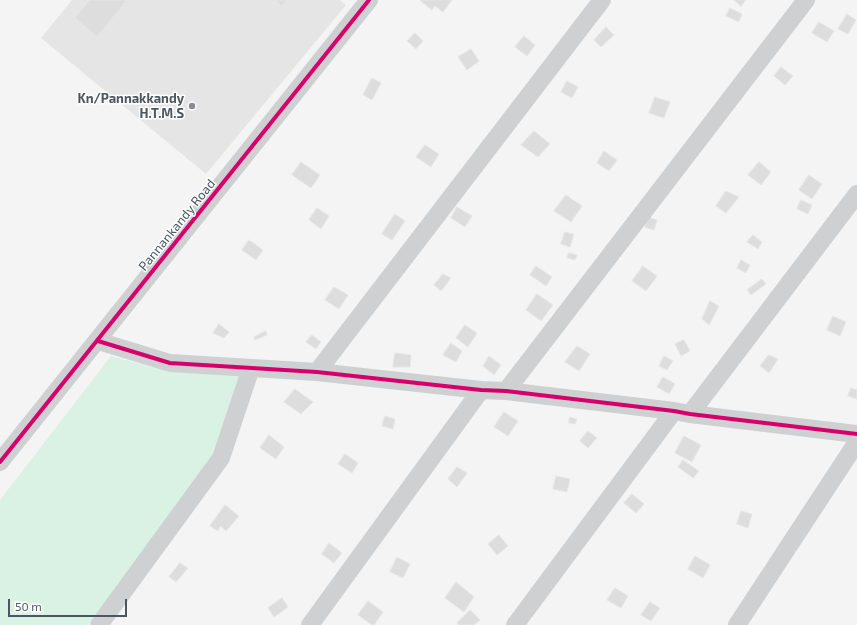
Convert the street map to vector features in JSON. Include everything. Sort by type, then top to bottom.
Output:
[{"type":"street","name":"Pannankandy Road","points":[[0,462],[369,0]]},
{"type":"street","points":[[317,372],[602,0]]},
{"type":"street","points":[[506,391],[806,0]]},
{"type":"street","points":[[515,625],[682,412],[857,194]]},
{"type":"street","points":[[98,340],[170,363],[317,372],[481,390],[506,391],[857,434]]},
{"type":"street","points":[[99,625],[221,458],[251,368]]},
{"type":"street","points":[[310,625],[481,390]]},
{"type":"street","points":[[737,625],[857,442]]},
{"type":"shaded area","name":"Kn/Pannakkandy H.T.M.S","points":[[72,0],[340,0],[346,5],[206,174],[41,38]]},
{"type":"green space","points":[[111,356],[170,372],[241,374],[216,454],[88,625],[0,625],[0,500]]},
{"type":"building","points":[[90,0],[127,0],[97,37],[75,18]]},
{"type":"building","points":[[275,0],[287,0],[282,6]]},
{"type":"building","points":[[420,0],[452,0],[443,12],[435,6],[432,10]]},
{"type":"building","points":[[734,0],[746,0],[741,6]]},
{"type":"building","points":[[730,8],[742,14],[739,22],[726,16]]},
{"type":"building","points":[[847,14],[856,20],[848,34],[838,29]]},
{"type":"building","points":[[819,22],[834,31],[827,42],[812,33]]},
{"type":"building","points":[[606,27],[614,35],[601,47],[594,40]]},
{"type":"building","points":[[415,33],[423,41],[416,49],[407,41]]},
{"type":"building","points":[[524,36],[535,45],[527,56],[515,47]]},
{"type":"building","points":[[471,49],[479,61],[467,70],[458,57]]},
{"type":"building","points":[[781,67],[793,76],[785,85],[774,76]]},
{"type":"building","points":[[372,78],[381,83],[372,100],[363,95]]},
{"type":"building","points":[[567,81],[578,87],[572,98],[561,92]]},
{"type":"building","points":[[655,97],[670,102],[664,118],[649,113]]},
{"type":"building","points":[[534,131],[550,144],[538,157],[521,145]]},
{"type":"building","points":[[425,145],[439,154],[431,167],[416,157]]},
{"type":"building","points":[[604,151],[617,160],[609,171],[597,163]]},
{"type":"building","points":[[301,162],[320,175],[311,188],[292,175]]},
{"type":"building","points":[[759,162],[771,172],[761,185],[748,175]]},
{"type":"building","points":[[809,175],[822,184],[812,199],[799,190]]},
{"type":"building","points":[[726,191],[739,197],[726,213],[716,206]]},
{"type":"building","points":[[566,195],[582,206],[571,222],[554,211]]},
{"type":"building","points":[[801,200],[812,205],[808,214],[797,209]]},
{"type":"building","points":[[457,207],[472,216],[465,227],[451,218]]},
{"type":"building","points":[[317,208],[329,216],[321,229],[309,220]]},
{"type":"building","points":[[395,214],[405,221],[392,240],[382,234]]},
{"type":"building","points":[[648,217],[657,220],[654,230],[645,227]]},
{"type":"building","points":[[565,232],[574,234],[570,247],[561,244]]},
{"type":"building","points":[[753,235],[762,242],[758,249],[747,242]]},
{"type":"building","points":[[249,240],[263,250],[256,260],[242,250]]},
{"type":"building","points":[[569,253],[577,255],[575,260],[567,258]]},
{"type":"building","points":[[741,260],[750,265],[746,273],[737,268]]},
{"type":"building","points":[[536,266],[552,277],[546,286],[530,275]]},
{"type":"building","points":[[643,266],[657,276],[646,291],[632,281]]},
{"type":"building","points":[[443,274],[451,278],[441,291],[434,285]]},
{"type":"building","points":[[762,279],[766,284],[751,295],[747,290]]},
{"type":"building","points":[[334,287],[348,295],[339,309],[325,300]]},
{"type":"building","points":[[537,294],[553,305],[541,321],[526,310]]},
{"type":"building","points":[[710,301],[719,306],[709,325],[702,319]]},
{"type":"building","points":[[833,316],[846,322],[840,336],[827,330]]},
{"type":"building","points":[[219,324],[229,332],[224,338],[213,333]]},
{"type":"building","points":[[465,325],[477,333],[468,347],[456,338]]},
{"type":"building","points":[[266,331],[267,335],[255,340],[254,337]]},
{"type":"building","points":[[312,335],[321,342],[316,349],[306,342]]},
{"type":"building","points":[[684,340],[690,351],[681,356],[675,344]]},
{"type":"building","points":[[451,343],[462,351],[456,362],[443,355]]},
{"type":"building","points":[[577,346],[590,354],[579,371],[565,362]]},
{"type":"building","points":[[395,353],[411,355],[410,367],[393,367]]},
{"type":"building","points":[[769,355],[778,359],[769,373],[760,366]]},
{"type":"building","points":[[489,356],[501,365],[494,375],[483,366]]},
{"type":"building","points":[[664,356],[673,361],[667,370],[659,366]]},
{"type":"building","points":[[663,377],[675,384],[669,394],[657,387]]},
{"type":"building","points":[[851,388],[857,390],[857,399],[848,396]]},
{"type":"building","points":[[295,389],[313,402],[301,414],[284,402]]},
{"type":"building","points":[[504,412],[518,421],[508,436],[494,427]]},
{"type":"building","points":[[385,416],[395,419],[393,429],[382,426]]},
{"type":"building","points":[[570,417],[577,419],[575,424],[569,423]]},
{"type":"building","points":[[588,431],[597,438],[588,448],[580,441]]},
{"type":"building","points":[[269,435],[284,447],[276,459],[260,448]]},
{"type":"building","points":[[684,436],[701,445],[692,462],[675,453]]},
{"type":"building","points":[[345,454],[358,463],[352,473],[338,464]]},
{"type":"building","points":[[683,460],[699,471],[693,478],[678,467]]},
{"type":"building","points":[[457,467],[467,473],[457,487],[448,479]]},
{"type":"building","points":[[556,476],[570,479],[567,492],[553,489]]},
{"type":"building","points":[[632,494],[644,504],[636,513],[624,503]]},
{"type":"building","points":[[225,505],[239,516],[226,531],[220,526],[218,531],[210,526]]},
{"type":"building","points":[[741,511],[752,514],[748,528],[737,524]]},
{"type":"building","points":[[499,535],[508,546],[497,555],[488,544]]},
{"type":"building","points":[[329,543],[342,553],[334,563],[322,554]]},
{"type":"building","points":[[695,556],[710,565],[703,578],[688,569]]},
{"type":"building","points":[[397,557],[410,564],[403,578],[390,572]]},
{"type":"building","points":[[180,563],[188,568],[176,582],[169,577]]},
{"type":"building","points":[[456,582],[474,597],[464,612],[445,598]]},
{"type":"building","points":[[615,588],[628,596],[621,608],[607,600]]},
{"type":"building","points":[[282,598],[288,607],[274,617],[268,608]]},
{"type":"building","points":[[368,601],[383,612],[374,625],[358,615]]},
{"type":"building","points":[[650,602],[660,608],[651,621],[641,615]]},
{"type":"building","points":[[470,610],[480,620],[474,625],[459,625],[457,623]]},
{"type":"cycle path","points":[[0,462],[369,0]]},
{"type":"cycle path","points":[[98,341],[170,363],[317,372],[481,390],[506,391],[857,434]]},
{"type":"place","name":"Kn/Pannakkandy H.T.M.S","points":[[192,106]]}]
